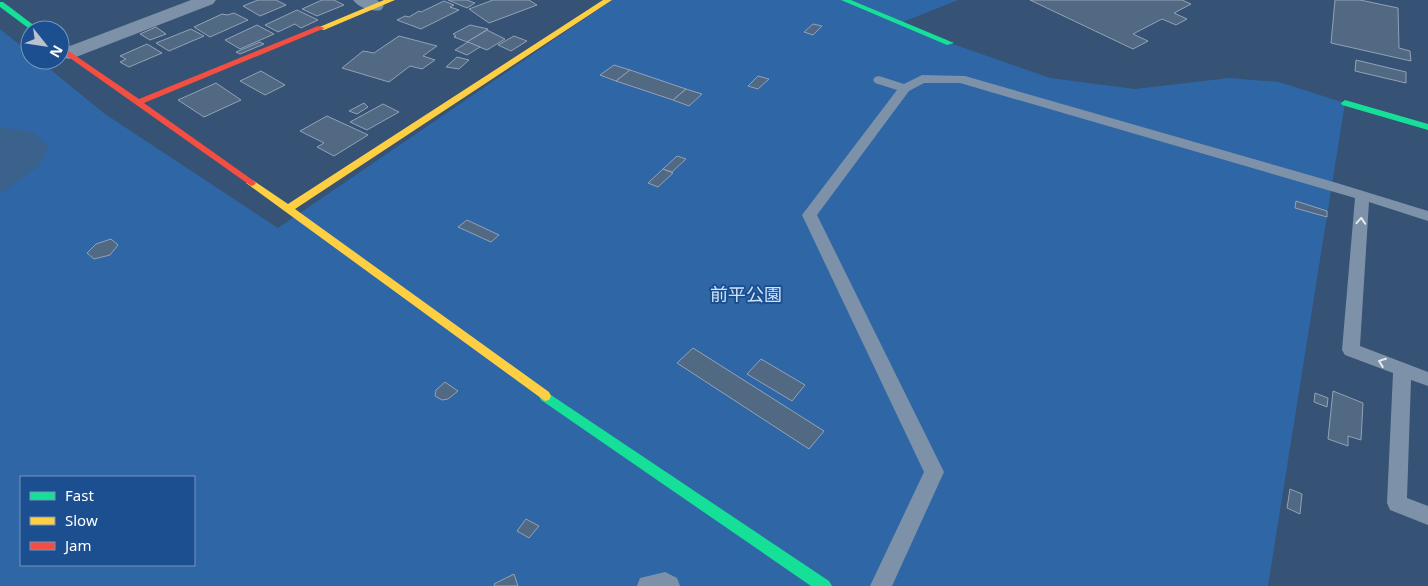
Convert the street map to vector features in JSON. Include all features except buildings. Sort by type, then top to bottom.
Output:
[{"type":"street","points":[[70,48],[206,0]]},
{"type":"street","points":[[286,210],[608,0]]},
{"type":"street","points":[[845,0],[950,43]]},
{"type":"street","points":[[139,102],[376,2]]},
{"type":"street","points":[[0,4],[22,20]]},
{"type":"street","points":[[70,54],[286,210],[334,241],[544,395],[824,586]]},
{"type":"street","points":[[1344,103],[1428,127]]},
{"type":"lane","points":[[878,80],[905,88]]},
{"type":"lane","points":[[881,586],[934,472],[809,215],[905,88],[922,80],[961,80],[1055,105],[1428,216]]},
{"type":"lane","points":[[1362,195],[1351,350],[1428,379]]},
{"type":"lane","points":[[1402,369],[1397,503],[1428,516]]},
{"type":"lane","points":[[648,586],[664,583],[669,586]]},
{"type":"green space","name":"前平公園","points":[[612,0],[845,0],[950,43],[1050,78],[1135,89],[1229,78],[1279,82],[1345,103],[1268,586],[0,586],[0,29],[20,45],[20,70],[51,70],[105,114],[278,228]]},
{"type":"green space","points":[[852,0],[958,0],[903,22]]},
{"type":"shaded area","points":[[0,127],[32,132],[49,147],[38,167],[0,194]]},
{"type":"traffic: fast","points":[[845,0],[950,43]]},
{"type":"traffic: fast","points":[[0,4],[22,20]]},
{"type":"traffic: fast","points":[[1345,103],[1428,127]]},
{"type":"traffic: fast","points":[[545,396],[824,586]]},
{"type":"traffic: slow","points":[[321,28],[391,0]]},
{"type":"traffic: slow","points":[[287,209],[608,0]]},
{"type":"traffic: slow","points":[[251,183],[334,241],[545,396]]},
{"type":"traffic: jam","points":[[139,102],[321,28]]},
{"type":"traffic: jam","points":[[70,54],[251,183]]}]
